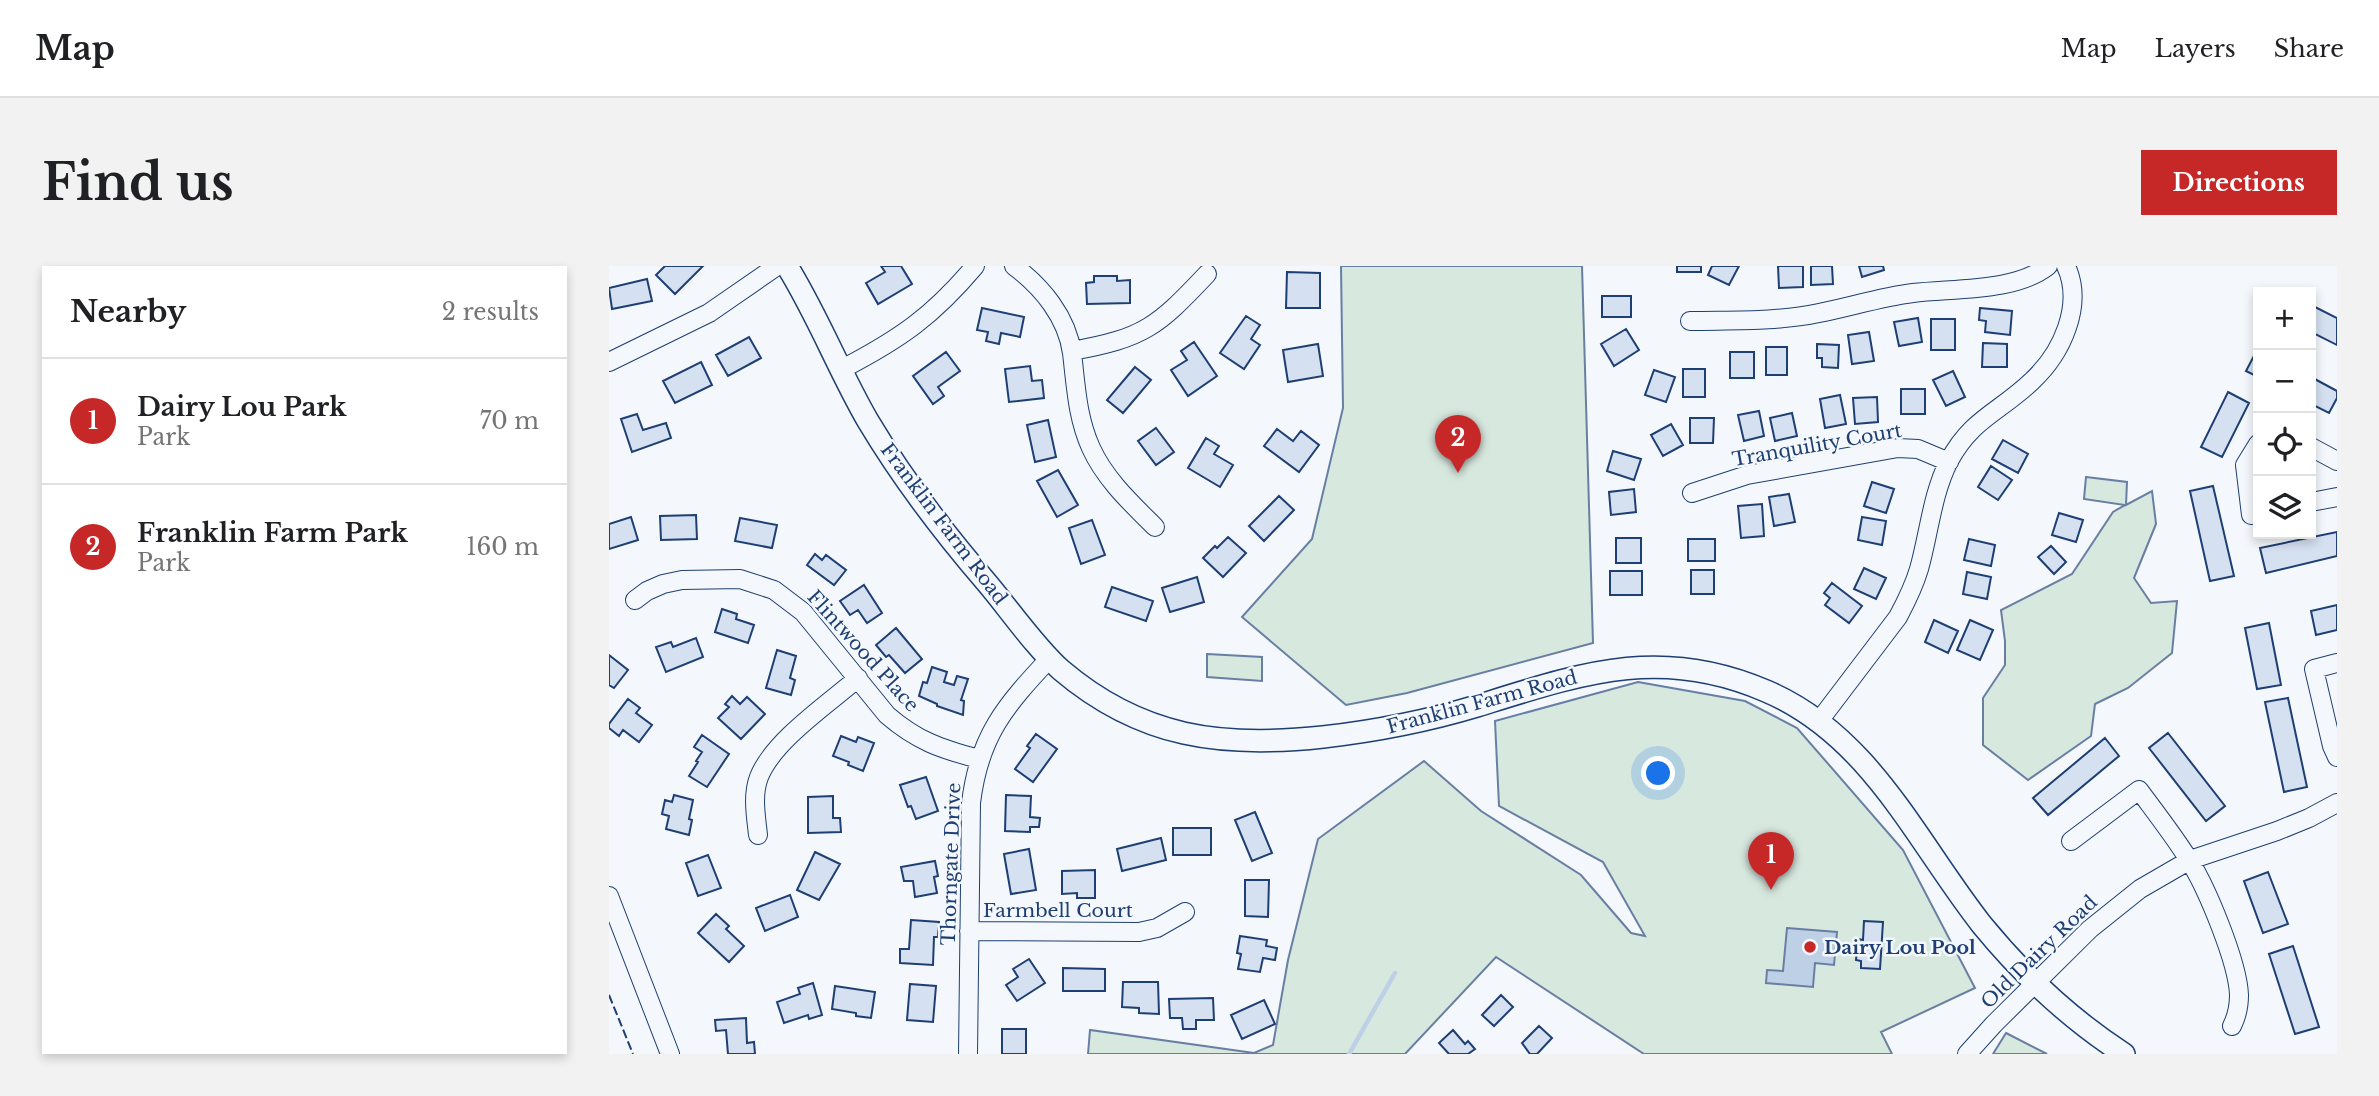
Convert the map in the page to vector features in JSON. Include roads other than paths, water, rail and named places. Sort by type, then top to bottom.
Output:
[{"type":"main road","name":"Franklin Farm Road","points":[[787,266],[802,290],[867,419],[895,464],[973,567],[1050,658],[1088,690],[1140,719],[1175,731],[1234,741],[1295,740],[1379,730],[1430,719],[1571,677],[1608,669],[1650,666],[1683,668],[1735,679],[1766,691],[1819,721],[1864,762],[1984,927],[2046,996],[2124,1054]]},
{"type":"street","points":[[609,362],[709,313],[777,266]]},
{"type":"street","points":[[842,369],[897,339],[921,322],[975,266]]},
{"type":"street","points":[[1014,266],[1031,278],[1054,307],[1067,332],[1072,351],[1076,397],[1091,449],[1116,487],[1155,527]]},
{"type":"street","points":[[1690,321],[1776,319],[1818,313],[1900,295],[1967,290],[2025,279],[2048,266]]},
{"type":"street","points":[[1819,721],[1898,617],[1908,599],[1919,570],[1934,507],[1949,462],[1962,441],[1977,423],[2034,379],[2060,342],[2073,304],[2073,288],[2066,266]]},
{"type":"street","points":[[1072,351],[1110,344],[1135,336],[1151,327],[1172,312],[1207,274]]},
{"type":"street","name":"Tranquility Court","points":[[1692,493],[1747,475],[1898,448],[1918,449],[1949,462]]},
{"type":"street","points":[[2316,450],[2337,461]]},
{"type":"street","points":[[2253,452],[2245,465],[2253,514]]},
{"type":"street","points":[[2316,501],[2337,497]]},
{"type":"street","name":"Flintwood Place","points":[[635,600],[663,584],[682,580],[722,578],[757,583],[774,590],[803,612],[887,715],[902,728],[939,749],[979,759]]},
{"type":"street","name":"Thorngate Drive","points":[[968,1054],[971,803],[979,759],[999,718],[1012,699],[1050,658]]},
{"type":"street","points":[[2337,663],[2314,669],[2337,757]]},
{"type":"street","points":[[758,835],[756,790],[767,761],[778,747],[857,678]]},
{"type":"street","points":[[2071,841],[2139,790],[2189,860],[2209,897],[2236,971],[2238,1011],[2232,1026]]},
{"type":"street","name":"Old Dairy Road","points":[[1967,1054],[2035,983],[2109,912],[2140,889],[2189,860],[2277,831],[2337,803]]},
{"type":"street","points":[[609,896],[670,1054]]},
{"type":"street","name":"Farmbell Court","points":[[969,931],[1139,932],[1157,928],[1185,912]]},
{"type":"water","name":"Dairy Lou Pool","points":[[1787,928],[1837,932],[1834,965],[1815,963],[1813,987],[1766,983],[1767,970],[1783,971]]},
{"type":"waterway","points":[[1349,1054],[1395,973]]},
{"type":"place","name":"Franklin Farm Park","points":[[1458,473]]},
{"type":"place","name":"Dairy Lou Park","points":[[1771,890]]},
{"type":"place","name":"Dairy Lou Pool","points":[[1810,947]]}]
